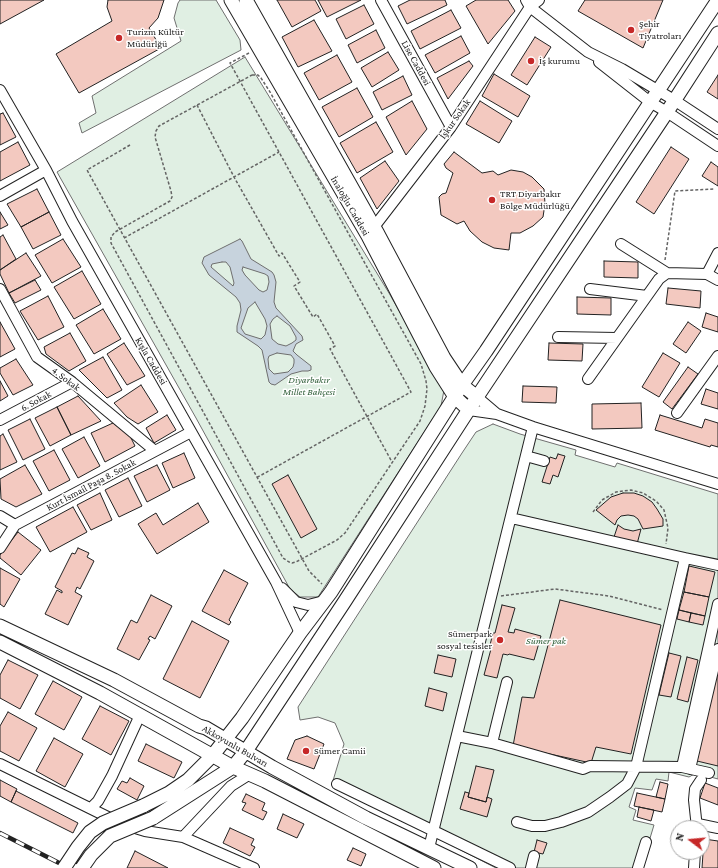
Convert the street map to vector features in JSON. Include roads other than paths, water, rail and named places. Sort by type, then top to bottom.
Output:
[{"type":"main road","name":"İnaloğlu Caddesi","points":[[231,0],[368,236],[436,367],[455,397],[469,410]]},
{"type":"main road","name":"İnaloğlu Caddesi","points":[[246,0],[374,228],[444,358],[462,385],[477,397]]},
{"type":"main road","points":[[64,868],[78,846],[90,832],[103,823],[169,793],[188,780],[213,755],[226,739],[327,597],[462,385],[718,0]]},
{"type":"main road","points":[[82,868],[91,855],[110,836],[153,818],[233,767],[246,751],[477,397],[718,33]]},
{"type":"main road","name":"Akkoyunlu Bulvarı","points":[[0,626],[114,680],[226,739],[272,767],[366,818],[470,868]]},
{"type":"main road","name":"Akkoyunlu Bulvarı","points":[[0,642],[100,692],[140,716],[233,767],[250,774],[434,868]]},
{"type":"street","name":"Lise Caddesi","points":[[381,0],[451,127]]},
{"type":"street","name":"İşkur Sokak","points":[[374,228],[451,127],[528,3],[539,0]]},
{"type":"street","points":[[528,3],[613,74],[650,102],[718,146]]},
{"type":"street","points":[[588,52],[622,69],[674,100],[718,129]]},
{"type":"street","name":"Kışla Caddesi","points":[[0,90],[46,170],[72,221],[276,582],[300,633]]},
{"type":"street","points":[[0,196],[46,170]]},
{"type":"street","points":[[621,244],[667,273],[708,274],[718,280]]},
{"type":"street","points":[[708,274],[718,253]]},
{"type":"street","points":[[588,379],[659,279],[667,273]]},
{"type":"street","points":[[590,288],[648,296]]},
{"type":"street","name":"4. Sokak","points":[[0,289],[4,306],[37,357],[72,382],[155,451]]},
{"type":"street","points":[[558,336],[617,338]]},
{"type":"street","points":[[677,412],[718,356]]},
{"type":"street","name":"6. Sokak","points":[[0,420],[72,382]]},
{"type":"street","points":[[477,397],[497,414]]},
{"type":"street","points":[[469,410],[497,414],[533,427],[718,484]]},
{"type":"street","points":[[429,848],[533,427]]},
{"type":"street","name":"Kurt İsmail Paşa 8. Sokak","points":[[0,548],[15,525],[191,432]]},
{"type":"street","points":[[526,456],[544,461]]},
{"type":"street","points":[[0,516],[15,525]]},
{"type":"street","points":[[511,518],[718,565]]},
{"type":"street","points":[[517,822],[532,826],[545,826],[562,822],[588,812],[627,784],[636,767],[685,558]]},
{"type":"street","points":[[276,582],[296,602],[308,605],[327,597]]},
{"type":"street","points":[[686,768],[718,604]]},
{"type":"street","points":[[686,768],[718,649]]},
{"type":"street","points":[[492,743],[507,682]]},
{"type":"street","points":[[91,808],[98,801],[112,776],[140,716]]},
{"type":"street","points":[[457,736],[492,743],[583,769],[590,766],[686,768],[705,776],[695,789],[694,800],[697,820]]},
{"type":"street","points":[[0,764],[122,824],[145,831],[183,837],[254,868]]},
{"type":"street","points":[[183,837],[231,786],[250,774]]},
{"type":"street","points":[[337,784],[510,868]]},
{"type":"street","points":[[638,868],[646,842]]},
{"type":"street","points":[[531,868],[534,856]]},
{"type":"railway","points":[[0,833],[69,868]]},
{"type":"place","name":"Şehir Tiyatroları","points":[[631,30]]},
{"type":"place","name":"Turizm Kültür Müdürlğü","points":[[119,38]]},
{"type":"place","name":"İş kurumu","points":[[531,61]]},
{"type":"place","name":"TRT Diyarbakır Bölge Müdürlüğü","points":[[492,200]]},
{"type":"place","name":"Sümerpark sosyal tesisler","points":[[500,640]]},
{"type":"place","name":"Sümer Camii","points":[[306,751]]},
{"type":"park label","name":"Diyarbakır Millet Bahçesi","points":[[309,386]]},
{"type":"park label","name":"Sümer pak","points":[[546,641]]}]
